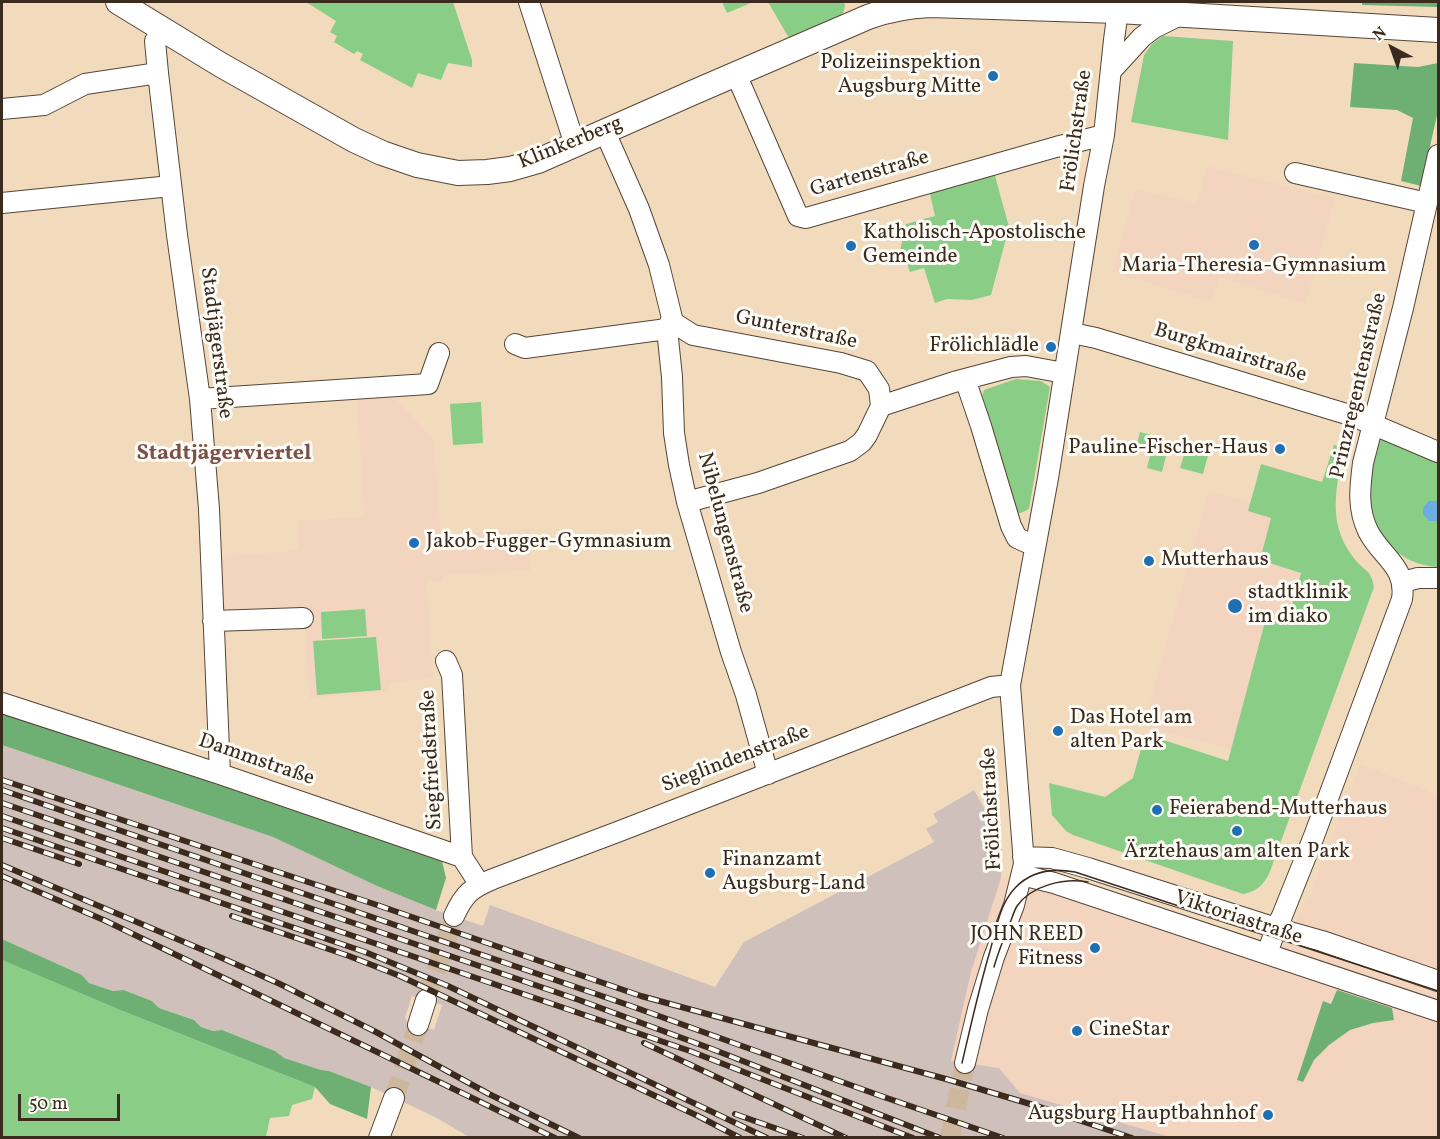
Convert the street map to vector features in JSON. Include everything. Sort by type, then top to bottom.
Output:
[{"type":"main road","name":"Klinkerberg","points":[[118,2],[340,133],[375,150],[417,165],[458,173],[510,169],[538,161],[736,74],[865,9],[887,10],[930,5],[1119,6],[1182,14],[1438,30]]},
{"type":"street","points":[[530,2],[575,145]]},
{"type":"street","name":"Frölichstraße","points":[[965,1063],[994,957],[1014,905],[1022,866],[1010,685],[1056,430],[1104,135],[1119,6]]},
{"type":"street","points":[[1111,71],[1142,37],[1154,28],[1182,14]]},
{"type":"street","name":"Stadtjägerstraße","points":[[162,29],[155,41],[158,73],[200,399],[209,509],[220,774]]},
{"type":"street","points":[[2,109],[44,105],[85,84],[158,73]]},
{"type":"street","name":"Gartenstraße","points":[[736,74],[798,216],[806,218],[1104,135]]},
{"type":"street","name":"Nibelungenstraße","points":[[605,132],[635,199],[659,265],[672,318],[669,325],[674,433],[679,465],[687,502],[768,774]]},
{"type":"street","name":"Prinzregentenstraße","points":[[1403,582],[1397,569],[1369,532],[1361,510],[1359,488],[1438,155]]},
{"type":"street","points":[[1295,173],[1427,203]]},
{"type":"street","points":[[2,203],[171,186]]},
{"type":"street","points":[[515,344],[525,348],[669,325]]},
{"type":"street","name":"Gunterstraße","points":[[669,325],[693,334],[841,363],[867,371],[879,389],[881,406]]},
{"type":"street","name":"Burgkmairstraße","points":[[1072,333],[1096,338],[1353,416],[1438,452]]},
{"type":"street","points":[[200,399],[428,384],[439,353]]},
{"type":"street","points":[[687,502],[758,483],[850,451],[867,435],[881,406],[964,379],[1011,367],[1026,366],[1065,373]]},
{"type":"street","points":[[964,379],[981,426],[1011,526],[1017,538],[1035,546]]},
{"type":"street","points":[[1267,954],[1314,836],[1402,599],[1403,582],[1418,578],[1438,578]]},
{"type":"street","points":[[213,621],[303,618]]},
{"type":"street","name":"Siegfriedstraße","points":[[446,661],[452,672],[462,857]]},
{"type":"street","name":"Sieglindenstraße","points":[[480,885],[991,687],[1010,685]]},
{"type":"street","name":"Dammstraße","points":[[2,703],[220,774],[462,857]]},
{"type":"street","points":[[454,916],[467,893],[480,885],[462,857]]},
{"type":"street","name":"Viktoriastraße","points":[[1022,866],[1045,857],[1066,862],[1322,941],[1438,981]]},
{"type":"street","name":"Viktoriastraße","points":[[1022,866],[1054,883],[1438,1011]]},
{"type":"street","points":[[1014,905],[1034,888],[1054,883]]},
{"type":"street","points":[[418,1025],[426,1000]]},
{"type":"street","points":[[379,1137],[394,1098]]},
{"type":"shaded area","name":"Maria-Theresia-Gymnasium","points":[[1207,166],[1335,198],[1306,304],[1220,277],[1211,302],[1113,272],[1135,189],[1197,203]]},
{"type":"shaded area","name":"Jakob-Fugger-Gymnasium","points":[[395,398],[433,439],[441,535],[529,530],[531,570],[443,575],[443,581],[427,582],[433,678],[389,683],[390,691],[309,698],[304,607],[224,611],[221,557],[299,550],[297,521],[365,517],[357,400]]},
{"type":"shaded area","name":"stadtklinik im diako","points":[[1209,491],[1317,520],[1251,757],[1209,743],[1146,728],[1153,691]]},
{"type":"shaded area","points":[[2,745],[273,837],[377,886],[483,926],[490,905],[715,987],[744,942],[934,842],[926,829],[938,822],[933,814],[974,790],[1000,836],[1001,878],[971,972],[951,1061],[999,1068],[1020,1093],[1170,1137],[469,1137],[435,1117],[371,1087],[329,1071],[283,1058],[275,1051],[222,1030],[213,1031],[201,1027],[194,1020],[159,1008],[152,1001],[125,990],[113,991],[89,983],[82,975],[2,939]],"holes":[[[412,996],[442,1005],[434,1030],[408,1022],[405,1018]]]},
{"type":"shaded area","points":[[1360,764],[1438,795],[1438,1137],[1170,1137],[1020,1093],[999,1068],[950,1061],[971,972],[1001,878],[1274,961],[1308,899]]},
{"type":"green space","points":[[306,2],[453,2],[472,60],[472,67],[448,63],[441,80],[418,73],[412,88],[360,60],[363,54],[357,51],[354,54],[334,42],[337,36],[330,32],[336,21]]},
{"type":"green space","points":[[722,2],[753,2],[727,13]]},
{"type":"green space","points":[[768,2],[844,2],[845,6],[843,13],[837,18],[789,38]]},
{"type":"green space","points":[[1362,2],[1438,2],[1438,7],[1362,5]]},
{"type":"green space","points":[[1163,36],[1233,41],[1228,140],[1131,122],[1144,55],[1152,44]]},
{"type":"green space","points":[[1354,63],[1418,67],[1438,63],[1438,111],[1421,186],[1401,181],[1413,118],[1397,110],[1350,107]]},
{"type":"green space","points":[[994,172],[1009,227],[991,295],[972,300],[947,299],[935,303],[924,268],[910,272],[907,264],[903,262],[900,251],[906,224],[935,216],[929,190]]},
{"type":"green space","points":[[1016,379],[1041,381],[1050,387],[1029,509],[1021,513],[1017,513],[989,417],[984,414],[980,402],[984,390]]},
{"type":"green space","points":[[481,402],[483,443],[453,445],[450,404]]},
{"type":"green space","points":[[1380,430],[1438,454],[1438,567],[1423,565],[1398,553],[1387,543],[1372,519],[1367,489]]},
{"type":"green space","points":[[1140,432],[1155,436],[1151,452],[1136,448]]},
{"type":"green space","points":[[1334,445],[1344,448],[1336,491],[1340,531],[1353,557],[1371,576],[1374,587],[1269,874],[1259,887],[1243,894],[1066,831],[1052,815],[1049,783],[1105,797],[1133,778],[1145,734],[1228,761],[1266,618],[1287,624],[1301,573],[1260,560],[1271,518],[1248,511],[1261,464],[1322,482]]},
{"type":"green space","points":[[1187,446],[1209,452],[1203,474],[1180,468]]},
{"type":"green space","points":[[1151,452],[1166,456],[1162,472],[1147,468]]},
{"type":"green space","points":[[365,609],[367,636],[322,639],[321,612]]},
{"type":"green space","points":[[376,637],[381,690],[317,695],[313,641]]},
{"type":"green space","points":[[2,713],[391,840],[442,861],[446,878],[436,910],[377,886],[273,837],[2,745]]},
{"type":"green space","points":[[2,939],[82,975],[89,983],[113,991],[124,990],[152,1001],[159,1008],[194,1020],[201,1027],[213,1031],[222,1030],[275,1051],[284,1058],[329,1071],[371,1087],[367,1119],[330,1104],[315,1087],[120,1010],[2,960]]},
{"type":"green space","points":[[2,960],[120,1010],[315,1087],[312,1099],[292,1105],[289,1116],[270,1118],[266,1137],[2,1137]]},
{"type":"green space","points":[[1337,990],[1392,1008],[1394,1020],[1350,1030],[1329,1045],[1314,1060],[1303,1082],[1297,1080],[1323,1001],[1331,1004]]},
{"type":"water","points":[[1429,501],[1438,503],[1437,521],[1429,521],[1423,514],[1423,508]]},
{"type":"tunnel","points":[[426,1000],[454,916]]},
{"type":"tunnel","points":[[394,1098],[418,1025]]},
{"type":"tunnel","points":[[950,1138],[965,1063]]},
{"type":"tram line","points":[[962,1063],[982,979],[1005,902],[1021,882],[1043,872],[1059,870],[1075,872],[1438,991]]},
{"type":"tram line","points":[[994,967],[1015,910],[1023,899],[1040,888],[1059,882],[1088,882]]},
{"type":"railway","points":[[2,780],[641,996],[946,1079],[1132,1138]]},
{"type":"railway","points":[[2,790],[631,1006],[1003,1138]]},
{"type":"railway","points":[[2,803],[579,1000],[940,1138]]},
{"type":"railway","points":[[2,816],[690,1051],[913,1138]]},
{"type":"railway","points":[[2,828],[365,952],[448,986],[767,1138]]},
{"type":"railway","points":[[2,838],[79,864]]},
{"type":"railway","points":[[2,865],[280,984],[376,1032],[489,1094],[579,1138]]},
{"type":"railway","points":[[2,876],[106,921],[555,1138]]},
{"type":"railway","points":[[232,916],[400,976],[740,1138]]},
{"type":"railway","points":[[644,1043],[846,1138]]},
{"type":"railway","points":[[735,1114],[803,1138]]},
{"type":"place","name":"Polizeiinspektion Augsburg Mitte","points":[[993,76]]},
{"type":"place","name":"Maria-Theresia-Gymnasium","points":[[1254,245]]},
{"type":"place","name":"Katholisch-Apostolische Gemeinde","points":[[851,246]]},
{"type":"place","name":"Frölichlädle","points":[[1051,347]]},
{"type":"place","name":"Pauline-Fischer-Haus","points":[[1280,449]]},
{"type":"place","name":"Jakob-Fugger-Gymnasium","points":[[414,543]]},
{"type":"place","name":"Mutterhaus","points":[[1149,561]]},
{"type":"place","name":"stadtklinik im diako","points":[[1235,606]]},
{"type":"place","name":"Das Hotel am alten Park","points":[[1058,731]]},
{"type":"place","name":"Feierabend-Mutterhaus","points":[[1157,810]]},
{"type":"place","name":"Ärztehaus am alten Park","points":[[1237,831]]},
{"type":"place","name":"Finanzamt Augsburg-Land","points":[[710,873]]},
{"type":"place","name":"JOHN REED Fitness","points":[[1095,948]]},
{"type":"place","name":"CineStar","points":[[1077,1031]]},
{"type":"place","name":"Augsburg Hauptbahnhof","points":[[1268,1115]]},
{"type":"district","name":"Stadtjägerviertel","points":[[224,455]]}]
